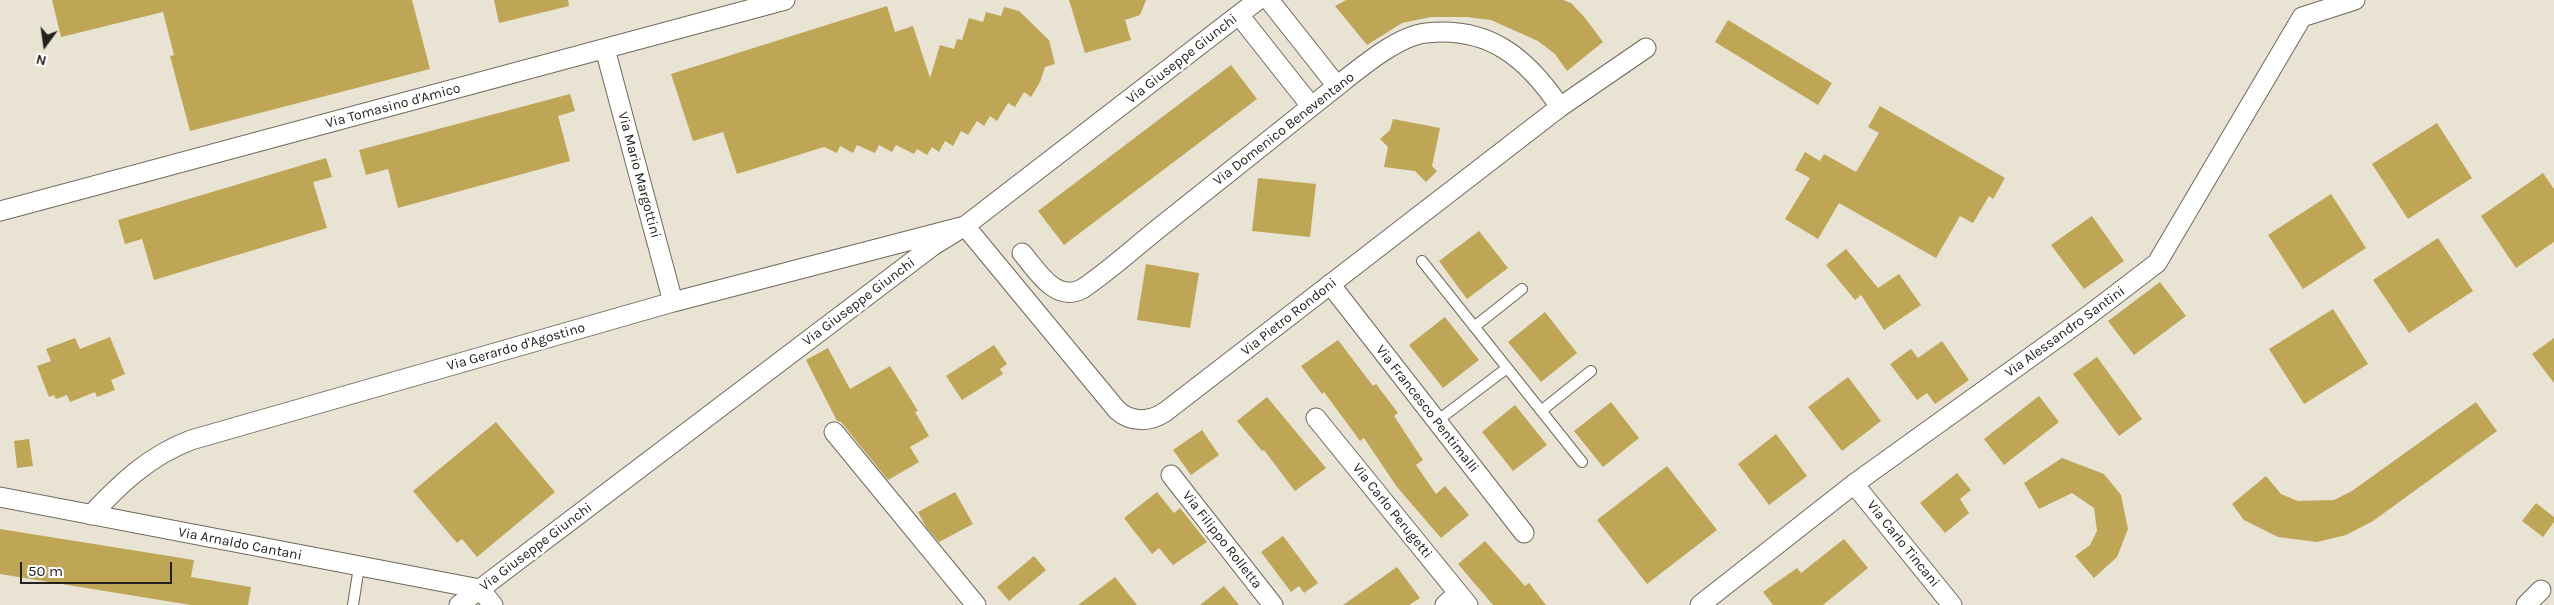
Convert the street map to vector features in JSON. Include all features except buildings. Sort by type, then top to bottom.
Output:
[{"type":"street","name":"Via Tomasino d'Amico","points":[[0,211],[785,0]]},
{"type":"street","name":"Via Giuseppe Giunchi","points":[[459,605],[934,245],[965,226],[1258,0]]},
{"type":"street","points":[[1269,0],[1337,86]]},
{"type":"street","name":"Via Alessandro Santini","points":[[1712,601],[1854,484],[2089,316],[2157,263],[2302,17],[2355,0]]},
{"type":"street","points":[[1239,15],[1311,106]]},
{"type":"street","name":"Via Domenico Beneventano","points":[[1022,253],[1055,290],[1067,293],[1078,291],[1337,86],[1392,46],[1425,33],[1461,34],[1493,42],[1516,55],[1542,80],[1560,106]]},
{"type":"street","name":"Via Pietro Rondoni","points":[[965,226],[1114,406],[1121,413],[1132,418],[1146,420],[1166,412],[1560,106],[1646,48]]},
{"type":"street","name":"Via Mario Margottini","points":[[605,49],[673,302]]},
{"type":"street","name":"Via Gerardo d'Agostino","points":[[91,515],[138,468],[167,450],[191,440],[673,302],[965,226]]},
{"type":"street","name":"Via Francesco Pentimalli","points":[[1330,284],[1524,533]]},
{"type":"street","name":"Via Carlo Perugetti","points":[[1316,418],[1457,601]]},
{"type":"street","points":[[834,432],[976,605]]},
{"type":"street","name":"Via Filippo Rolletta","points":[[1171,474],[1273,605]]},
{"type":"street","name":"Via Carlo Tincani","points":[[1854,484],[1952,605]]},
{"type":"street","name":"Via Arnaldo Cantani","points":[[0,498],[480,589]]},
{"type":"street","points":[[480,589],[493,605]]},
{"type":"street","points":[[2526,605],[2541,590]]},
{"type":"lane","points":[[1422,261],[1582,462]]},
{"type":"lane","points":[[1474,327],[1522,289]]},
{"type":"lane","points":[[1437,421],[1507,368]]},
{"type":"lane","points":[[1541,411],[1590,370]]},
{"type":"lane","points":[[353,605],[359,567]]}]
